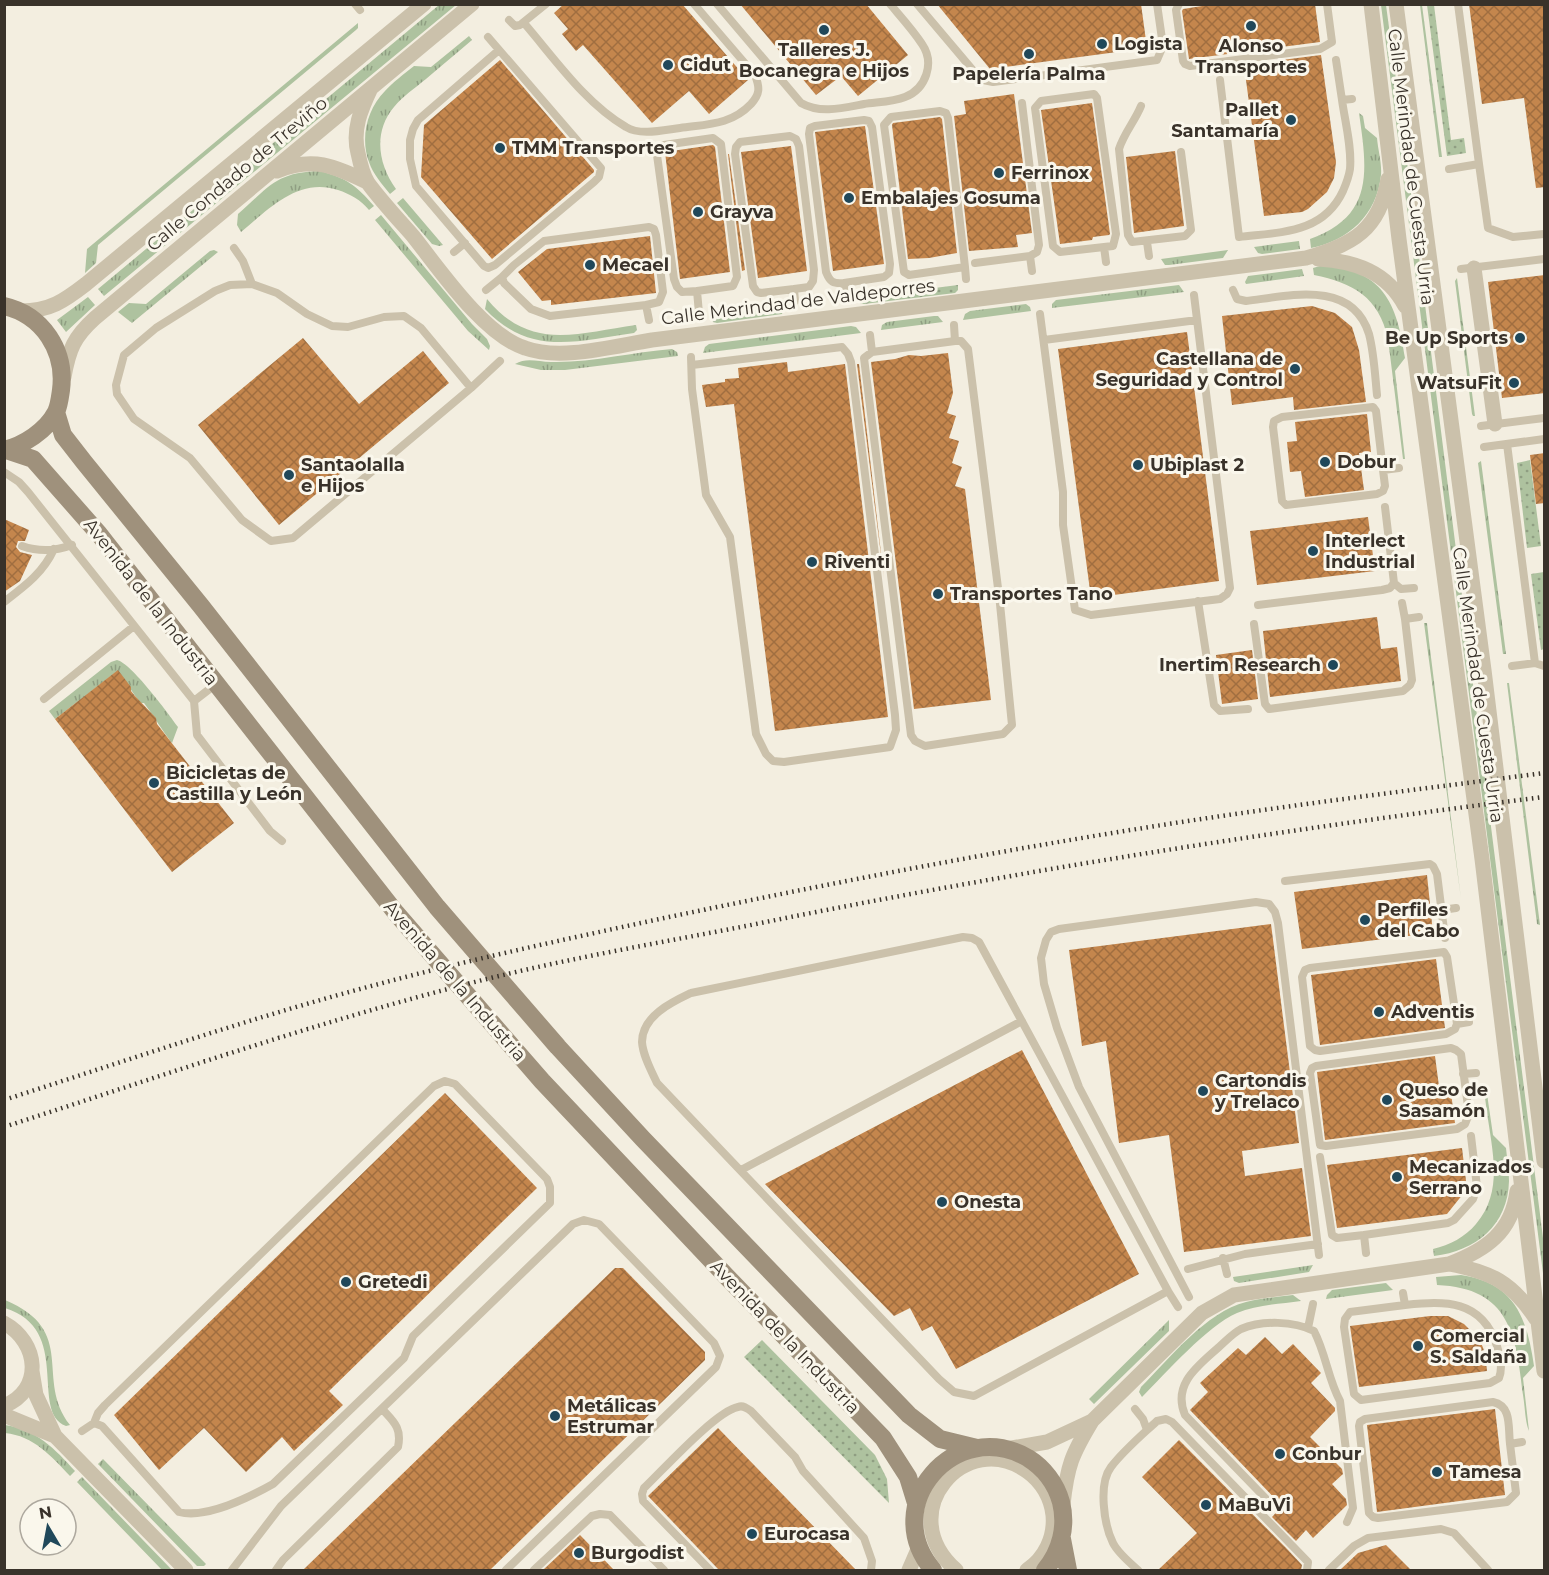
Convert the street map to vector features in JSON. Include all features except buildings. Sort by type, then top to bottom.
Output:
[{"type":"main road","points":[[5,450],[31,438],[58,403],[62,380],[58,351],[42,327],[13,308]]},
{"type":"main road","name":"Avenida de la Industria","points":[[58,403],[63,435],[201,606],[407,871],[558,1047],[727,1228],[909,1414],[940,1438],[977,1448]]},
{"type":"main road","name":"Avenida de la Industria","points":[[5,450],[33,459],[119,558],[396,914],[542,1081],[729,1280],[883,1438],[909,1477],[916,1503]]},
{"type":"main road","points":[[933,1570],[926,1562],[919,1547],[914,1526],[916,1503],[921,1490],[938,1467],[956,1455],[977,1448],[1006,1449],[1033,1461],[1044,1471],[1056,1489],[1063,1509],[1062,1538],[1068,1570]]},
{"type":"main road","points":[[1045,1570],[1058,1551],[1062,1538]]},
{"type":"street","name":"Calle Condado de Treviño","points":[[13,308],[38,311],[50,307],[80,289],[424,4]]},
{"type":"street","name":"Calle Condado de Treviño","points":[[58,403],[68,356],[73,341],[82,329],[472,4]]},
{"type":"street","name":"Calle Merindad de Cuesta Urria","points":[[1371,4],[1482,859],[1545,1371]]},
{"type":"street","name":"Calle Merindad de Cuesta Urria","points":[[1396,4],[1545,1161]]},
{"type":"street","name":"Calle Merindad de Valdeporres","points":[[371,88],[360,111],[355,138],[367,182],[483,321],[523,348],[544,353],[576,352],[661,339],[1306,258],[1331,251],[1348,243],[1370,225],[1385,196],[1390,161]]},
{"type":"street","name":"Calle Merindad de Valdeporres","points":[[264,177],[294,164],[311,162],[339,169],[367,182]]},
{"type":"street","name":"Calle Merindad de Valdeporres","points":[[1306,258],[1345,261],[1373,271],[1398,293],[1410,315]]},
{"type":"street","points":[[1468,269],[1488,425]]},
{"type":"street","points":[[1063,1509],[1066,1476],[1073,1453],[1092,1421],[1202,1313],[1233,1295],[1449,1264],[1477,1252],[1501,1232],[1509,1221],[1516,1204],[1520,1174]]},
{"type":"street","points":[[1449,1264],[1493,1275],[1511,1287],[1524,1300],[1538,1322]]},
{"type":"street","points":[[4,1323],[16,1330],[26,1341],[32,1356],[36,1395],[55,1436],[186,1570]]},
{"type":"street","points":[[4,1406],[21,1395],[29,1384],[32,1371]]},
{"type":"street","points":[[4,1415],[55,1436]]},
{"type":"street","points":[[1006,1449],[1047,1442],[1092,1421]]},
{"type":"street","points":[[956,1570],[941,1555],[932,1535],[930,1521],[932,1506],[945,1481],[968,1464],[982,1460],[1011,1462],[1032,1475],[1044,1489],[1051,1507],[1053,1526],[1048,1544],[1038,1561],[1027,1570]]},
{"type":"street","points":[[909,1570],[919,1547]]},
{"type":"lane","points":[[509,20],[515,26],[524,23],[546,4]]},
{"type":"lane","points":[[524,23],[595,105],[628,129],[653,132],[722,122],[740,115],[758,96],[760,87],[756,75],[694,4]]},
{"type":"lane","points":[[717,4],[801,103],[810,108],[833,109],[903,98],[916,92],[925,81],[928,64],[924,46],[890,4]]},
{"type":"lane","points":[[917,4],[977,75],[982,80],[993,82],[1157,60],[1163,46],[1157,4]]},
{"type":"lane","points":[[1179,4],[1176,10],[1182,61],[1190,66],[1320,49],[1332,42],[1327,4]]},
{"type":"lane","points":[[1458,4],[1488,228],[1513,237],[1545,234]]},
{"type":"lane","points":[[488,37],[601,168],[599,177],[495,266],[488,268],[416,186],[410,159],[410,140],[412,129],[418,120],[499,51]]},
{"type":"lane","points":[[1220,80],[1240,241],[1296,230],[1313,223],[1328,213],[1346,185],[1350,170],[1336,60]]},
{"type":"lane","points":[[1094,94],[1097,98],[1116,234],[1113,246],[1104,247],[1060,252],[1053,246],[1035,108],[1041,101],[1094,94]]},
{"type":"lane","points":[[1342,100],[1352,99]]},
{"type":"lane","points":[[975,263],[1030,256],[1037,252],[1039,245],[1022,103]]},
{"type":"lane","points":[[1141,106],[1134,122],[1123,137],[1119,149],[1128,235],[1132,242],[1185,236],[1191,230],[1181,152]]},
{"type":"lane","points":[[965,267],[909,275],[904,272],[884,125],[891,117],[940,111],[946,113],[948,118],[965,267],[966,279]]},
{"type":"lane","points":[[864,120],[869,121],[872,126],[890,264],[889,273],[884,278],[844,283],[835,284],[830,281],[826,272],[808,135],[810,129],[815,126],[864,120]]},
{"type":"lane","points":[[790,136],[796,139],[799,146],[814,270],[813,281],[809,287],[794,289],[761,293],[757,292],[753,286],[735,154],[740,142],[790,136]]},
{"type":"lane","points":[[713,138],[721,144],[737,277],[734,286],[697,291],[682,292],[674,279],[657,154],[658,147],[664,145],[713,138]]},
{"type":"lane","points":[[1449,169],[1479,164]]},
{"type":"lane","points":[[486,290],[544,241],[649,227],[654,229],[656,235],[663,292],[659,302],[646,305],[550,316],[531,309],[504,283],[502,277]]},
{"type":"lane","points":[[1147,242],[1149,256]]},
{"type":"lane","points":[[454,252],[465,243]]},
{"type":"lane","points":[[1104,247],[1106,262]]},
{"type":"lane","points":[[234,248],[243,261],[252,284]]},
{"type":"lane","points":[[1030,256],[1032,271]]},
{"type":"lane","points":[[1468,269],[1545,259]]},
{"type":"lane","points":[[844,283],[845,295]]},
{"type":"lane","points":[[471,388],[420,328],[404,316],[384,317],[348,327],[332,326],[307,314],[277,293],[252,284],[230,285],[215,291],[156,328],[124,355],[116,385],[117,394],[134,419],[190,458],[242,520],[271,541],[293,538],[471,388],[500,361]]},
{"type":"lane","points":[[794,289],[795,302]]},
{"type":"lane","points":[[1233,290],[1237,299],[1246,301],[1308,294],[1332,297],[1353,309],[1365,325],[1369,335],[1377,395]]},
{"type":"lane","points":[[697,291],[699,313]]},
{"type":"lane","points":[[1040,314],[1064,492],[1063,525],[1075,610],[1091,615],[1220,599],[1227,594],[1230,588],[1194,295]]},
{"type":"lane","points":[[646,305],[649,320]]},
{"type":"lane","points":[[1044,340],[1197,320]]},
{"type":"lane","points":[[954,325],[955,341]]},
{"type":"lane","points":[[870,335],[872,352]]},
{"type":"lane","points":[[955,341],[961,341],[968,349],[1000,604],[1012,725],[1003,734],[925,746],[915,741],[910,735],[864,364],[866,356],[872,352],[955,341]]},
{"type":"lane","points":[[842,347],[848,354],[851,362],[895,715],[896,730],[890,747],[784,762],[774,761],[766,754],[756,734],[730,537],[706,495],[692,389],[692,361],[842,347]]},
{"type":"lane","points":[[1373,407],[1376,411],[1383,470],[1385,486],[1383,491],[1377,494],[1286,505],[1282,501],[1274,421],[1282,417],[1373,407]]},
{"type":"lane","points":[[1488,425],[1545,418]]},
{"type":"lane","points":[[1484,447],[1545,439]]},
{"type":"lane","points":[[1507,444],[1534,663]]},
{"type":"lane","points":[[1383,470],[1399,468]]},
{"type":"lane","points":[[4,472],[19,482],[72,545],[194,701],[197,735],[270,831],[282,841]]},
{"type":"lane","points":[[1385,507],[1394,583],[1401,589],[1414,588]]},
{"type":"lane","points":[[22,546],[34,550],[72,545]]},
{"type":"lane","points":[[4,602],[31,582],[48,564],[54,549]]},
{"type":"lane","points":[[1258,605],[1382,590],[1390,588],[1394,583]]},
{"type":"lane","points":[[1198,601],[1214,705],[1220,711],[1248,709]]},
{"type":"lane","points":[[1254,624],[1265,704],[1269,709],[1403,691],[1412,680],[1402,603]]},
{"type":"lane","points":[[1405,619],[1419,617]]},
{"type":"lane","points":[[44,699],[134,626]]},
{"type":"lane","points":[[1512,666],[1534,663],[1545,666]]},
{"type":"lane","points":[[194,701],[216,684]]},
{"type":"lane","points":[[1285,881],[1430,864],[1437,874],[1445,938]]},
{"type":"lane","points":[[1189,1297],[1079,1087],[1057,1028],[1041,965],[1046,940],[1051,932],[1059,928],[1256,902],[1269,904],[1275,912],[1278,923],[1319,1255]]},
{"type":"lane","points":[[1442,910],[1456,908]]},
{"type":"lane","points":[[1168,1291],[974,1396],[954,1392],[939,1379],[657,1083],[646,1060],[642,1041],[647,1026],[658,1012],[691,993],[963,937],[972,938],[979,942],[1178,1307]]},
{"type":"lane","points":[[1444,952],[1448,957],[1457,1024],[1455,1029],[1446,1034],[1315,1050],[1310,1046],[1302,977],[1305,970],[1310,968],[1444,952]]},
{"type":"lane","points":[[741,1170],[1022,1021]]},
{"type":"lane","points":[[1457,1024],[1470,1022]]},
{"type":"lane","points":[[1451,1048],[1461,1054],[1463,1074],[1469,1113],[1465,1124],[1457,1129],[1320,1145],[1310,1073],[1316,1066],[1451,1048]]},
{"type":"lane","points":[[1463,1074],[1476,1072]]},
{"type":"lane","points":[[82,1431],[94,1423],[98,1413],[105,1405],[434,1086],[445,1081],[455,1084],[547,1179],[550,1187],[550,1203],[413,1336],[404,1358],[273,1484],[252,1496],[202,1513],[179,1512],[102,1426],[94,1423]]},
{"type":"lane","points":[[1320,1156],[1332,1235],[1337,1238],[1364,1235],[1448,1223],[1454,1220],[1473,1199],[1477,1187],[1471,1136]]},
{"type":"lane","points":[[232,1570],[281,1506],[573,1224],[584,1220],[599,1224],[714,1343],[720,1356],[716,1367],[506,1570]]},
{"type":"lane","points":[[1364,1235],[1366,1253]]},
{"type":"lane","points":[[1188,1269],[1223,1258],[1318,1244]]},
{"type":"lane","points":[[1223,1258],[1227,1274]]},
{"type":"lane","points":[[1403,1293],[1405,1305]]},
{"type":"lane","points":[[1446,1302],[1459,1305],[1474,1313],[1486,1324],[1494,1336],[1502,1369],[1499,1378],[1490,1383],[1361,1400],[1354,1394],[1352,1388],[1344,1327],[1346,1319],[1350,1312],[1405,1305],[1446,1302]]},
{"type":"lane","points":[[1308,1328],[1313,1304]]},
{"type":"lane","points":[[1273,1506],[1185,1415],[1180,1404],[1183,1386],[1195,1367],[1240,1330],[1257,1324],[1287,1324],[1308,1328],[1314,1331],[1319,1341],[1328,1375],[1340,1401],[1353,1508],[1347,1522]]},
{"type":"lane","points":[[1493,1402],[1501,1404],[1506,1409],[1510,1444],[1516,1493],[1507,1502],[1378,1518],[1372,1517],[1369,1513],[1359,1426],[1360,1422],[1365,1419],[1493,1402]]},
{"type":"lane","points":[[710,1570],[643,1501],[642,1494],[645,1488],[712,1422],[737,1407],[746,1407],[751,1411],[795,1457],[803,1471],[864,1538],[872,1560],[872,1570]]},
{"type":"lane","points":[[276,1570],[283,1560],[398,1447],[400,1436],[393,1421],[382,1409]]},
{"type":"lane","points":[[1135,1409],[1143,1419],[1147,1430]]},
{"type":"lane","points":[[1138,1570],[1113,1545],[1106,1520],[1103,1496],[1110,1469],[1147,1430],[1158,1421],[1166,1419],[1172,1422],[1308,1562],[1306,1570]]},
{"type":"lane","points":[[1510,1444],[1522,1442]]},
{"type":"lane","points":[[534,1570],[592,1516],[600,1514],[610,1515],[664,1570]]},
{"type":"lane","points":[[1329,1570],[1354,1546],[1368,1538],[1441,1529],[1454,1533],[1488,1570]]},
{"type":"green space","points":[[439,5],[456,5],[104,296],[98,289]]},
{"type":"green space","points":[[1381,5],[1386,5],[1406,154],[1544,1246],[1544,1281]]},
{"type":"green space","points":[[1420,5],[1422,5],[1442,157],[1439,157]]},
{"type":"green space","points":[[1427,5],[1434,5],[1451,140],[1464,138],[1466,153],[1447,156]]},
{"type":"green space","points":[[358,23],[356,30],[98,245],[96,263],[85,273],[87,249]]},
{"type":"green space","points":[[469,36],[472,40],[405,96],[387,117],[380,148],[385,169],[396,189],[390,194],[373,171],[366,153],[365,134],[374,106],[388,88],[414,66],[431,67]]},
{"type":"green space","points":[[1359,113],[1363,116],[1365,128],[1377,138],[1381,175],[1374,202],[1367,214],[1348,232],[1337,239],[1311,248],[1310,239],[1331,229],[1346,218],[1356,204],[1362,189],[1364,154]]},
{"type":"green space","points":[[320,171],[350,183],[374,206],[369,210],[355,198],[338,190],[323,187],[310,188],[273,205],[241,232],[237,225],[238,214],[266,189],[293,174]]},
{"type":"green space","points":[[403,198],[443,245],[432,244],[397,203]]},
{"type":"green space","points":[[381,215],[487,339],[489,350],[468,331],[375,220]]},
{"type":"green space","points":[[1299,241],[1300,249],[1262,254],[1258,253],[1254,247]]},
{"type":"green space","points":[[214,250],[218,252],[132,323],[118,312],[129,303],[146,304]]},
{"type":"green space","points":[[1228,250],[1223,258],[1169,265],[1165,265],[1161,259]]},
{"type":"green space","points":[[1320,266],[1359,273],[1383,292],[1391,305],[1402,338],[1405,358],[1395,371],[1405,459],[1403,459],[1388,339],[1384,325],[1371,302],[1362,294],[1341,282],[1314,275],[1313,268]]},
{"type":"green space","points":[[1302,269],[1304,276],[1246,284],[1245,282],[1248,276]]},
{"type":"green space","points":[[1457,278],[1475,416],[1472,414],[1455,281]]},
{"type":"green space","points":[[958,285],[955,293],[864,304],[859,303],[856,298]]},
{"type":"green space","points":[[1179,285],[1184,292],[1052,308],[1056,300]]},
{"type":"green space","points":[[88,297],[95,305],[66,332],[57,320]]},
{"type":"green space","points":[[487,299],[504,316],[521,327],[538,333],[575,334],[636,325],[637,330],[634,333],[573,342],[537,340],[502,324],[485,309]]},
{"type":"green space","points":[[1026,304],[1031,311],[963,320],[965,314],[970,311]]},
{"type":"green space","points":[[784,306],[782,314],[717,323],[713,322],[709,316]]},
{"type":"green space","points":[[938,316],[943,322],[881,330],[882,325],[887,322]]},
{"type":"green space","points":[[856,327],[861,333],[703,353],[709,344]]},
{"type":"green space","points":[[672,349],[677,352],[678,356],[565,370],[541,370],[515,364],[528,360],[581,361]]},
{"type":"green space","points":[[1530,460],[1541,546],[1527,548],[1517,463]]},
{"type":"green space","points":[[1481,461],[1506,654],[1503,654],[1478,463]]},
{"type":"green space","points":[[1544,572],[1544,649],[1541,650],[1531,574]]},
{"type":"green space","points":[[1424,623],[1427,623],[1461,899]]},
{"type":"green space","points":[[117,660],[140,679],[178,727],[172,743],[119,672],[55,719],[49,711],[111,662]]},
{"type":"green space","points":[[1507,683],[1509,683],[1540,925],[1537,924]]},
{"type":"green space","points":[[1484,1085],[1493,1135],[1506,1148],[1509,1177],[1503,1211],[1496,1223],[1476,1242],[1449,1253],[1434,1256],[1433,1249],[1457,1240],[1472,1229],[1485,1211],[1490,1198],[1494,1170]]},
{"type":"green space","points":[[1313,1265],[1309,1272],[1239,1283],[1234,1281],[1233,1277]]},
{"type":"green space","points":[[1461,1275],[1479,1279],[1494,1286],[1506,1295],[1522,1318],[1534,1366],[1523,1378],[1529,1431],[1517,1353],[1505,1319],[1494,1305],[1480,1295],[1461,1288],[1437,1285],[1436,1277]]},
{"type":"green space","points":[[1386,1283],[1393,1290],[1326,1299],[1332,1290]]},
{"type":"green space","points":[[1293,1295],[1301,1301],[1252,1308],[1225,1319],[1187,1351],[1142,1397],[1139,1392],[1141,1387],[1189,1337],[1217,1315],[1246,1302]]},
{"type":"green space","points":[[5,1300],[28,1312],[41,1326],[49,1341],[55,1390],[60,1408],[70,1425],[66,1426],[56,1418],[50,1405],[44,1351],[38,1333],[26,1319],[5,1308]]},
{"type":"green space","points":[[1169,1320],[1169,1331],[1094,1404],[1089,1399]]},
{"type":"green space","points":[[762,1340],[875,1455],[887,1479],[889,1503],[744,1357]]},
{"type":"green space","points":[[5,1425],[26,1431],[44,1441],[75,1471],[70,1476],[41,1448],[25,1438],[5,1433]]},
{"type":"green space","points":[[103,1459],[206,1564],[204,1566],[197,1566],[98,1464]]},
{"type":"green space","points":[[82,1477],[172,1570],[162,1570],[77,1482]]},
{"type":"railway","points":[[4,1100],[282,1011],[411,975],[669,917],[795,891],[1112,833],[1267,809],[1544,773]]},
{"type":"railway","points":[[4,1127],[350,1016],[502,975],[571,960],[845,906],[1045,870],[1344,823],[1544,797]]},
{"type":"place","name":"Alonso Transportes","points":[[1251,26]]},
{"type":"place","name":"Talleres J. Bocanegra e Hijos","points":[[824,30]]},
{"type":"place","name":"Logista","points":[[1102,44]]},
{"type":"place","name":"Papelería Palma","points":[[1029,54]]},
{"type":"place","name":"Cidut","points":[[668,65]]},
{"type":"place","name":"Pallet Santamaría","points":[[1291,120]]},
{"type":"place","name":"TMM Transportes","points":[[500,148]]},
{"type":"place","name":"Ferrinox","points":[[999,173]]},
{"type":"place","name":"Embalajes Gosuma","points":[[849,198]]},
{"type":"place","name":"Grayva","points":[[698,212]]},
{"type":"place","name":"Mecael","points":[[590,265]]},
{"type":"place","name":"Be Up Sports","points":[[1520,338]]},
{"type":"place","name":"Castellana de Seguridad y Control","points":[[1295,369]]},
{"type":"place","name":"WatsuFit","points":[[1514,383]]},
{"type":"place","name":"Dobur","points":[[1325,462]]},
{"type":"place","name":"Ubiplast 2","points":[[1138,465]]},
{"type":"place","name":"Santaolalla e Hijos","points":[[289,475]]},
{"type":"place","name":"Interlect Industrial","points":[[1313,551]]},
{"type":"place","name":"Riventi","points":[[812,562]]},
{"type":"place","name":"Transportes Tano","points":[[938,594]]},
{"type":"place","name":"Inertim Research","points":[[1333,665]]},
{"type":"place","name":"Bicicletas de Castilla y León","points":[[154,783]]},
{"type":"place","name":"Perfiles del Cabo","points":[[1365,920]]},
{"type":"place","name":"Adventis","points":[[1379,1012]]},
{"type":"place","name":"Cartondis y Trelaco","points":[[1203,1091]]},
{"type":"place","name":"Queso de Sasamón","points":[[1387,1100]]},
{"type":"place","name":"Mecanizados Serrano","points":[[1397,1177]]},
{"type":"place","name":"Onesta","points":[[942,1202]]},
{"type":"place","name":"Gretedi","points":[[346,1282]]},
{"type":"place","name":"Comercial S. Saldaña","points":[[1418,1346]]},
{"type":"place","name":"Metálicas Estrumar","points":[[555,1416]]},
{"type":"place","name":"Conbur","points":[[1280,1454]]},
{"type":"place","name":"Tamesa","points":[[1437,1472]]},
{"type":"place","name":"MaBuVi","points":[[1206,1505]]},
{"type":"place","name":"Eurocasa","points":[[752,1534]]},
{"type":"place","name":"Burgodist","points":[[579,1553]]}]
